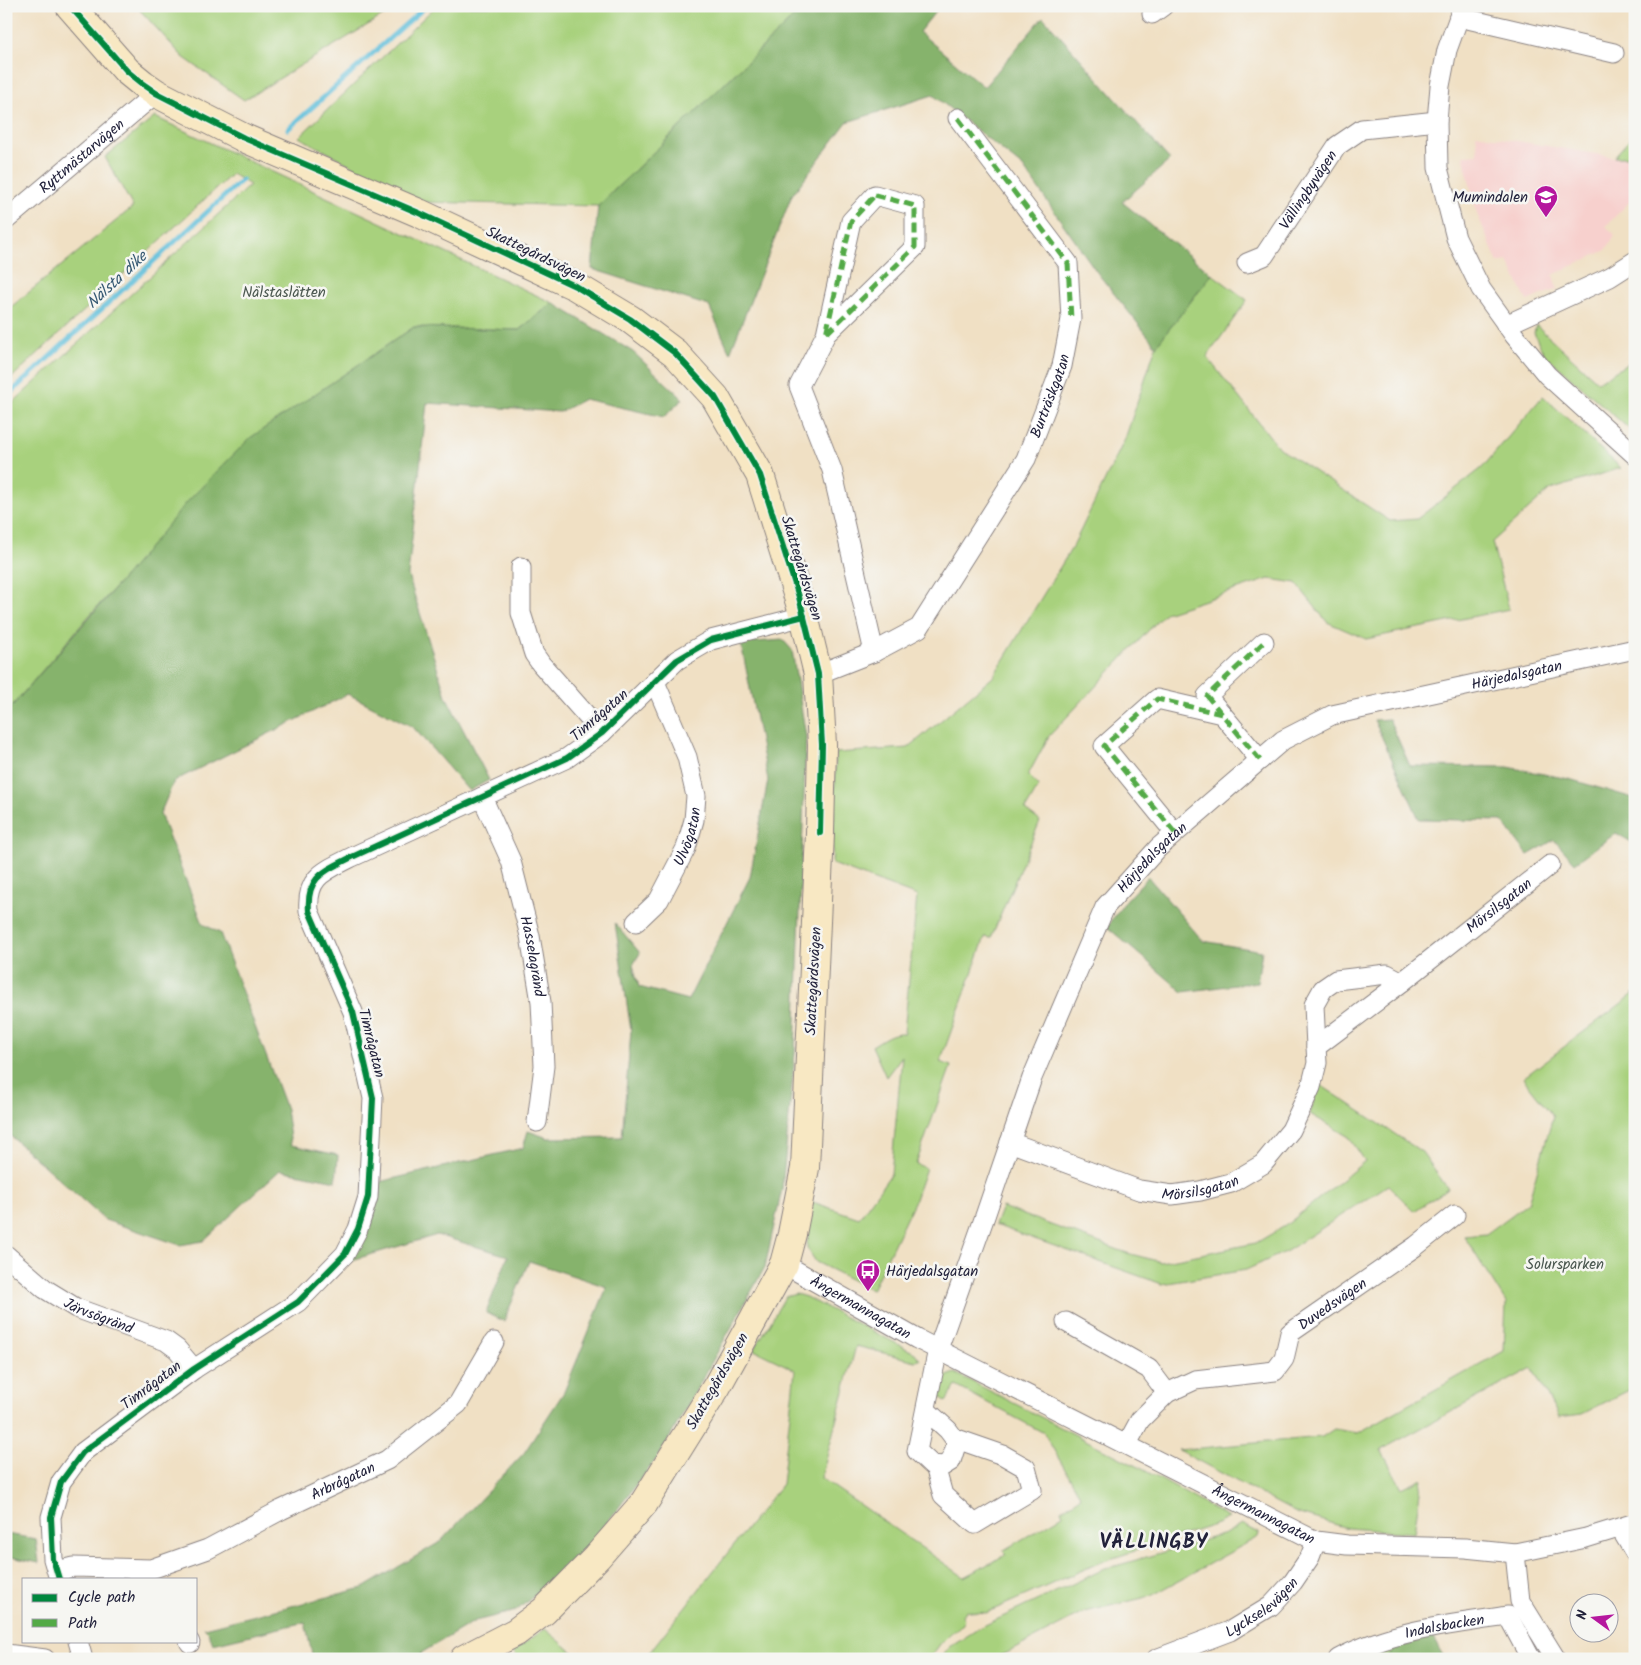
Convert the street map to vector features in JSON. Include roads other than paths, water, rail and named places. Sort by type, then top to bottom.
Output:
[{"type":"street","name":"Skattegårdsvägen","points":[[70,6],[127,71],[156,93],[244,138],[419,213],[575,286],[630,319],[675,353],[715,397],[760,475],[804,616],[818,674],[822,745],[820,833],[805,1168],[784,1264],[716,1386],[644,1503],[597,1557],[544,1611],[516,1632],[466,1658]]},
{"type":"street","points":[[1614,53],[1461,12],[1445,59],[1440,86],[1437,121],[1438,168],[1456,238],[1482,289],[1506,325],[1547,375],[1635,456]]},
{"type":"street","name":"Ryttmästarvägen","points":[[7,218],[156,93]]},
{"type":"street","name":"Burträskgatan","points":[[818,674],[874,652],[919,628],[1026,459],[1062,366],[1071,319],[1068,263],[958,118]]},
{"type":"street","name":"Vällingbyvägen","points":[[1247,263],[1264,256],[1337,146],[1362,129],[1437,121]]},
{"type":"street","points":[[826,334],[915,247],[915,206],[875,195],[851,221],[826,334],[799,386],[832,470],[874,652]]},
{"type":"street","points":[[1506,325],[1610,277],[1635,261]]},
{"type":"street","name":"Timrågatan","points":[[521,567],[521,613],[534,654],[602,733]]},
{"type":"street","name":"Timrågatan","points":[[58,1575],[53,1559],[51,1517],[61,1482],[82,1452],[194,1369],[298,1302],[345,1254],[358,1229],[368,1197],[373,1098],[353,1012],[309,911],[310,889],[320,874],[352,857],[567,758],[602,733],[677,660],[711,640],[804,616]]},
{"type":"street","points":[[1260,760],[1207,696],[1264,642]]},
{"type":"street","name":"Härjedalsgatan","points":[[938,1348],[1032,1078],[1105,908],[1158,848],[1284,740],[1332,715],[1612,656],[1635,649]]},
{"type":"street","name":"Ulvögatan","points":[[636,922],[659,900],[686,848],[694,820],[696,796],[687,757],[655,682]]},
{"type":"street","points":[[1175,833],[1104,746],[1157,698],[1222,714]]},
{"type":"street","name":"Hasselagränd","points":[[482,797],[511,862],[530,936],[542,1002],[544,1066],[537,1122]]},
{"type":"street","name":"Mörsilsgatan","points":[[1316,1047],[1550,865]]},
{"type":"street","name":"Mörsilsgatan","points":[[1010,1142],[1139,1190],[1172,1195],[1200,1191],[1231,1183],[1263,1164],[1291,1130],[1312,1087],[1317,1064],[1314,1005],[1323,990],[1336,980],[1387,974],[1402,982]]},
{"type":"street","name":"Duvedsvägen","points":[[1126,1444],[1140,1420],[1167,1393],[1195,1380],[1275,1371],[1284,1359],[1290,1333],[1416,1246],[1455,1215]]},
{"type":"street","name":"Järvsögränd","points":[[6,1255],[45,1289],[76,1308],[166,1341],[177,1349],[194,1369]]},
{"type":"street","name":"Ångermannagatan","points":[[784,1264],[917,1339],[1316,1541],[1347,1545],[1465,1548],[1516,1553],[1586,1538],[1627,1525]]},
{"type":"street","points":[[1066,1322],[1148,1370],[1167,1393]]},
{"type":"street","name":"Arbrågatan","points":[[58,1575],[73,1567],[153,1574],[208,1549],[281,1510],[387,1460],[458,1404],[494,1342]]},
{"type":"street","points":[[926,1410],[948,1430],[957,1442],[951,1461],[943,1466],[932,1465],[917,1451],[938,1348]]},
{"type":"street","points":[[935,1466],[943,1495],[975,1524],[1032,1490],[1026,1468],[1002,1455],[954,1438]]},
{"type":"street","points":[[1635,1512],[1627,1525],[1635,1553]]},
{"type":"street","name":"Lyckselevägen","points":[[1156,1659],[1230,1630],[1271,1606],[1293,1582],[1310,1558],[1316,1541]]},
{"type":"street","points":[[1516,1553],[1520,1601],[1556,1659]]},
{"type":"street","name":"Indalsbacken","points":[[1338,1659],[1373,1644],[1442,1625],[1508,1616],[1531,1659]]},
{"type":"street","points":[[6,1654],[46,1659]]},
{"type":"waterway","name":"Nälsta dike","points":[[288,129],[426,6]]},
{"type":"waterway","name":"Nälsta dike","points":[[6,397],[242,180]]},
{"type":"place","name":"Mumindalen","points":[[1546,218]]},
{"type":"place","name":"Härjedalsgatan","points":[[868,1292]]},
{"type":"district","name":"VÄLLINGBY","points":[[1154,1541]]},
{"type":"park label","name":"Nälstaslätten","points":[[284,292]]},
{"type":"park label","name":"Solursparken","points":[[1565,1264]]}]
